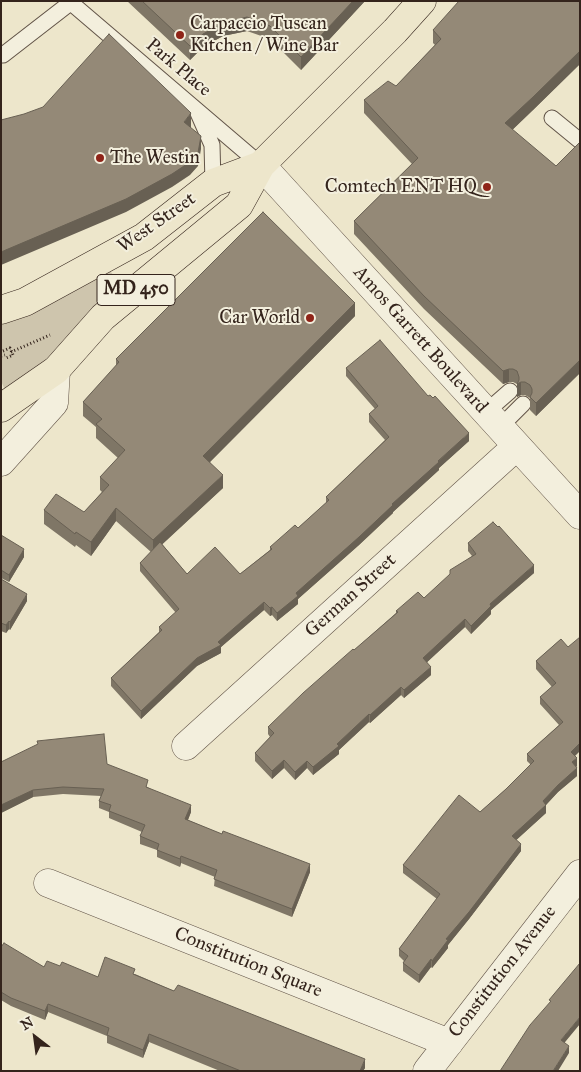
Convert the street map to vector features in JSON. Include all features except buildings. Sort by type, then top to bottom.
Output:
[{"type":"main road","name":"West Street","points":[[1,408],[56,370],[103,318],[239,206],[261,165],[395,31],[422,1]]},
{"type":"main road","name":"West Street","points":[[1,310],[24,302],[144,237],[213,182],[261,165]]},
{"type":"street","name":"Amos Garrett Boulevard","points":[[261,165],[580,515]]},
{"type":"street","points":[[1,462],[54,403],[56,370]]},
{"type":"street","name":"German Street","points":[[186,746],[501,428]]},
{"type":"street","name":"Constitution Avenue","points":[[427,1071],[580,874]]},
{"type":"street","name":"Constitution Square","points":[[48,883],[449,1043]]},
{"type":"lane","name":"Park Place","points":[[69,2],[261,165]]},
{"type":"lane","points":[[1,54],[3,55],[69,2]]},
{"type":"lane","points":[[196,110],[212,145],[213,182]]},
{"type":"lane","points":[[552,118],[580,141]]},
{"type":"lane","points":[[501,428],[510,391]]},
{"type":"lane","points":[[501,428],[524,404]]},
{"type":"shaded area","points":[[109,270],[124,287],[39,369],[5,390],[1,381],[1,325]]},
{"type":"place","name":"Carpaccio Tuscan Kitchen / Wine Bar","points":[[180,35]]},
{"type":"place","name":"The Westin","points":[[100,158]]},
{"type":"place","name":"Comtech ENT HQ","points":[[487,187]]},
{"type":"place","name":"Car World","points":[[310,318]]}]
